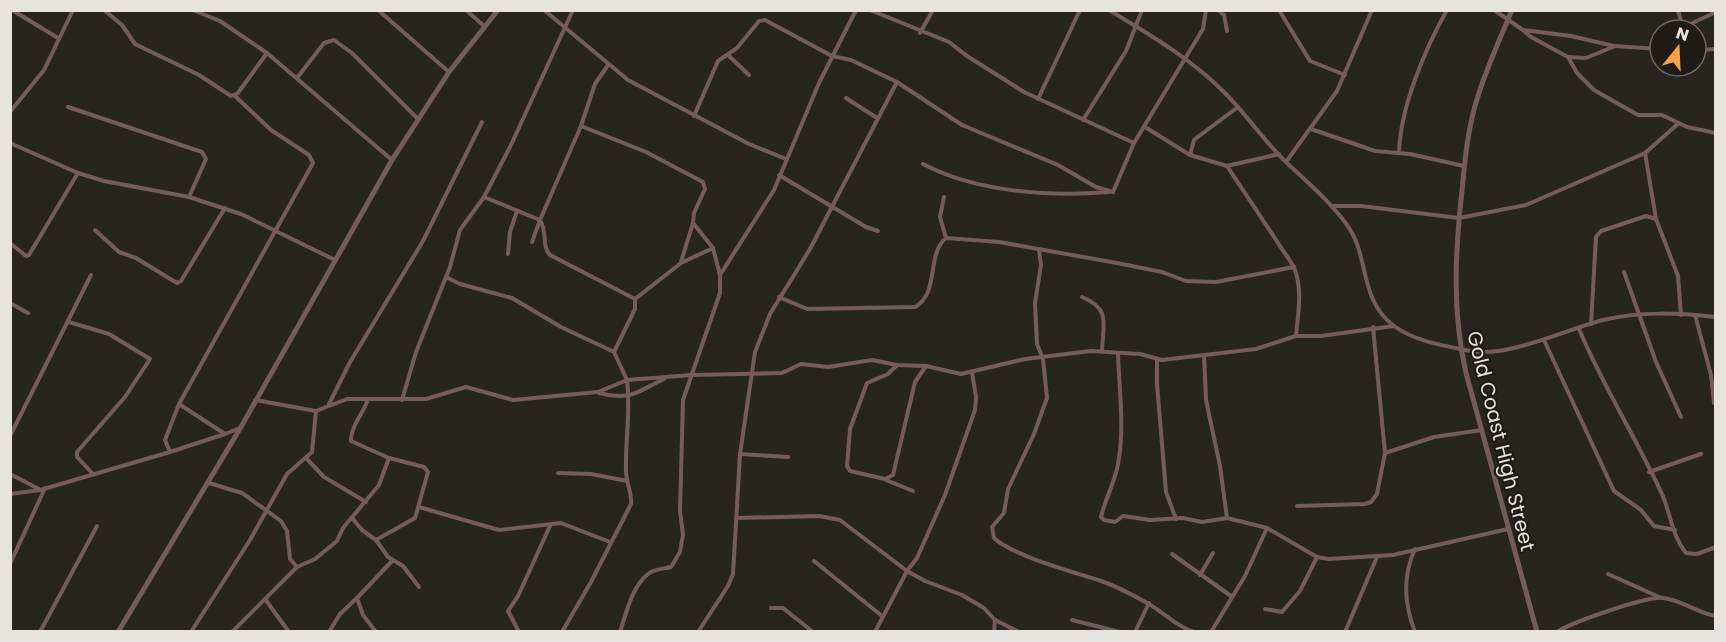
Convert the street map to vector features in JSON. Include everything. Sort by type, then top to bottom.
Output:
[{"type":"street","points":[[12,10],[58,38]]},
{"type":"street","points":[[10,112],[44,70],[73,10]]},
{"type":"street","points":[[104,10],[122,26],[135,44],[199,75],[235,96],[271,130],[309,155],[313,163],[179,404],[165,440],[170,452]]},
{"type":"street","points":[[193,10],[220,21],[267,53],[392,160]]},
{"type":"street","points":[[378,10],[448,72]]},
{"type":"street","points":[[466,10],[484,26]]},
{"type":"street","points":[[118,632],[209,483],[392,160],[448,72],[498,10]]},
{"type":"street","points":[[544,10],[628,80],[694,116],[786,159]]},
{"type":"street","points":[[402,400],[414,358],[446,277],[460,230],[484,197],[532,104],[573,10]]},
{"type":"street","points":[[720,275],[768,203],[832,56],[856,10]]},
{"type":"street","points":[[870,10],[920,33],[949,42],[967,57],[1038,99],[1134,143]]},
{"type":"street","points":[[920,33],[933,10]]},
{"type":"street","points":[[1038,99],[1080,10]]},
{"type":"street","points":[[1109,10],[1184,58],[1238,107],[1286,162],[1317,189],[1353,234],[1367,288],[1381,312],[1394,326],[1414,337],[1479,352],[1544,340],[1591,324],[1638,314],[1716,317]]},
{"type":"street","points":[[1083,120],[1126,51],[1142,10]]},
{"type":"street","points":[[1113,192],[1134,143],[1203,29],[1206,10]]},
{"type":"street","points":[[1218,10],[1224,15],[1227,31]]},
{"type":"street","points":[[1279,10],[1310,61],[1345,75]]},
{"type":"street","points":[[1286,162],[1335,95],[1372,10]]},
{"type":"street","points":[[1399,153],[1407,103],[1432,36],[1448,10]]},
{"type":"street","points":[[1494,10],[1531,37],[1568,57],[1586,83],[1638,115],[1662,116],[1716,133]]},
{"type":"street","name":"Gold Coast High Street","points":[[1512,10],[1478,96],[1464,166],[1455,283],[1460,349],[1537,632]]},
{"type":"street","points":[[694,116],[716,65],[759,21],[765,20],[832,56],[851,60],[897,82],[962,125],[1058,165],[1096,187],[1113,192]]},
{"type":"street","points":[[1523,30],[1571,36],[1614,46],[1648,48]]},
{"type":"street","points":[[297,78],[324,42],[334,40],[352,53],[418,119]]},
{"type":"street","points":[[1568,57],[1593,57],[1614,46]]},
{"type":"street","points":[[235,96],[267,53]]},
{"type":"street","points":[[728,55],[749,75]]},
{"type":"street","points":[[532,242],[581,126],[595,84],[608,65]]},
{"type":"street","points":[[698,632],[731,580],[740,454],[755,352],[779,297],[810,249],[897,82]]},
{"type":"street","points":[[846,98],[877,118]]},
{"type":"street","points":[[68,107],[202,152],[206,159],[189,198]]},
{"type":"street","points":[[1190,155],[1194,141],[1199,136],[1238,107]]},
{"type":"street","points":[[329,405],[349,364],[423,241],[482,122]]},
{"type":"street","points":[[1331,206],[1361,206],[1459,218],[1526,205],[1645,153],[1679,123]]},
{"type":"street","points":[[581,126],[645,152],[703,182],[705,189],[694,213],[681,263]]},
{"type":"street","points":[[1145,127],[1190,155],[1227,166],[1279,154]]},
{"type":"street","points":[[1311,129],[1375,151],[1399,153],[1464,166]]},
{"type":"street","points":[[10,143],[78,173],[104,181],[189,198],[225,208],[335,260]]},
{"type":"street","points":[[1645,153],[1656,219],[1676,267],[1680,284],[1681,315]]},
{"type":"street","points":[[923,164],[966,183],[1013,190],[1084,194],[1113,192]]},
{"type":"street","points":[[1227,166],[1294,267],[1300,293],[1296,336]]},
{"type":"street","points":[[10,243],[26,256],[29,255],[78,173]]},
{"type":"street","points":[[779,175],[866,227],[878,231]]},
{"type":"street","points":[[484,197],[540,220],[545,227],[544,247],[550,255],[635,299]]},
{"type":"street","points":[[779,297],[807,309],[915,307],[924,301],[938,251],[946,238],[940,217],[944,197]]},
{"type":"street","points":[[95,230],[118,252],[136,258],[177,283],[181,281],[225,208]]},
{"type":"street","points":[[508,254],[510,232],[517,211]]},
{"type":"street","points":[[1591,324],[1596,237],[1601,231],[1646,216],[1656,219]]},
{"type":"street","points":[[620,632],[628,607],[644,579],[652,572],[671,567],[680,552],[683,535],[680,511],[682,400],[720,293],[720,275],[713,248],[693,223]]},
{"type":"street","points":[[946,238],[999,242],[1117,263],[1162,272],[1186,281],[1216,282],[1294,267]]},
{"type":"street","points":[[635,299],[681,263],[713,248]]},
{"type":"street","points":[[1039,250],[1041,265],[1035,303],[1037,344],[1043,359],[1047,392],[1045,405],[1008,489],[1004,513],[992,527],[994,538],[1047,563],[1102,581],[1149,603],[1178,625],[1194,632]]},
{"type":"street","points":[[1624,272],[1665,386],[1681,417]]},
{"type":"street","points":[[10,436],[91,275]]},
{"type":"street","points":[[446,277],[473,288],[493,291],[512,298],[561,327],[614,352],[627,380],[629,397],[627,481],[631,491],[631,504],[562,632]]},
{"type":"street","points":[[1082,297],[1097,303],[1102,309],[1102,351]]},
{"type":"street","points":[[614,352],[635,309],[635,299]]},
{"type":"street","points":[[10,303],[28,313]]},
{"type":"street","points":[[1695,315],[1711,375],[1714,403]]},
{"type":"street","points":[[69,321],[108,334],[150,359],[125,397],[77,452],[77,458],[92,473]]},
{"type":"street","points":[[255,400],[316,411],[347,399],[431,398],[466,387],[513,400],[598,392],[627,380],[692,375],[782,373],[801,364],[828,367],[882,360],[897,365],[926,366],[961,374],[1008,362],[1102,351],[1157,359],[1204,355],[1256,349],[1296,336],[1321,336],[1372,327],[1394,326]]},
{"type":"street","points":[[1297,506],[1371,502],[1377,494],[1385,453],[1372,327]]},
{"type":"street","points":[[1579,329],[1661,493],[1675,530],[1675,540],[1686,553],[1696,554],[1716,547]]},
{"type":"street","points":[[1544,340],[1614,491],[1641,510],[1654,526],[1675,530]]},
{"type":"street","points":[[1118,352],[1120,432],[1118,465],[1101,517],[1111,522],[1123,516],[1150,520],[1176,519],[1202,522],[1227,518],[1266,528],[1328,560],[1377,557],[1508,529]]},
{"type":"street","points":[[1204,355],[1207,407],[1220,466],[1227,518]]},
{"type":"street","points":[[1157,359],[1166,492],[1176,519]]},
{"type":"street","points":[[897,365],[888,374],[867,383],[850,429],[848,470],[885,479],[913,491]]},
{"type":"street","points":[[885,479],[893,475],[915,382],[926,366]]},
{"type":"street","points":[[875,632],[907,571],[917,558],[969,428],[976,397],[972,372]]},
{"type":"street","points":[[598,392],[622,398],[629,397],[668,377]]},
{"type":"street","points":[[368,399],[350,438],[354,443],[389,458],[416,464],[427,470],[428,477],[412,521],[376,540]]},
{"type":"street","points":[[179,404],[225,434]]},
{"type":"street","points":[[191,632],[287,474],[306,458],[314,446],[316,411]]},
{"type":"street","points":[[10,494],[43,489],[170,452],[241,427]]},
{"type":"street","points":[[1385,453],[1434,437],[1482,430]]},
{"type":"street","points":[[740,454],[788,457]]},
{"type":"street","points":[[1649,472],[1701,454]]},
{"type":"street","points":[[306,458],[324,477],[366,502]]},
{"type":"street","points":[[232,632],[297,567],[315,559],[337,541],[382,480],[389,458]]},
{"type":"street","points":[[558,472],[591,474],[627,481]]},
{"type":"street","points":[[10,474],[43,489]]},
{"type":"street","points":[[209,483],[236,490],[286,527],[290,559],[297,567]]},
{"type":"street","points":[[10,564],[43,489]]},
{"type":"street","points":[[418,507],[499,530],[565,524],[610,542]]},
{"type":"street","points":[[352,518],[362,530],[376,540],[393,560],[403,566],[419,587]]},
{"type":"street","points":[[737,518],[834,518],[849,526],[907,571],[925,581],[962,595],[984,608],[995,620],[1019,632]]},
{"type":"street","points":[[519,632],[508,611],[519,596],[550,525]]},
{"type":"street","points":[[48,632],[41,629],[97,526]]},
{"type":"street","points":[[1211,632],[1250,568],[1266,528]]},
{"type":"street","points":[[1415,549],[1408,567],[1405,595],[1415,632]]},
{"type":"street","points":[[1200,575],[1213,553]]},
{"type":"street","points":[[1172,554],[1231,596]]},
{"type":"street","points":[[1264,609],[1282,612],[1300,591],[1317,556]]},
{"type":"street","points":[[1345,632],[1377,557]]},
{"type":"street","points":[[329,632],[340,614],[393,560]]},
{"type":"street","points":[[814,561],[882,616]]},
{"type":"street","points":[[1608,574],[1659,597],[1680,601],[1702,613],[1715,616]]},
{"type":"street","points":[[1557,632],[1576,621],[1659,597]]},
{"type":"street","points":[[357,598],[363,615],[375,631]]},
{"type":"street","points":[[265,599],[289,632]]},
{"type":"street","points":[[1135,632],[1149,603]]},
{"type":"street","points":[[771,608],[783,608],[813,632]]},
{"type":"street","points":[[994,632],[995,620]]},
{"type":"street","points":[[1072,620],[1120,632]]},
{"type":"street","points":[[1177,632],[1178,625]]}]
